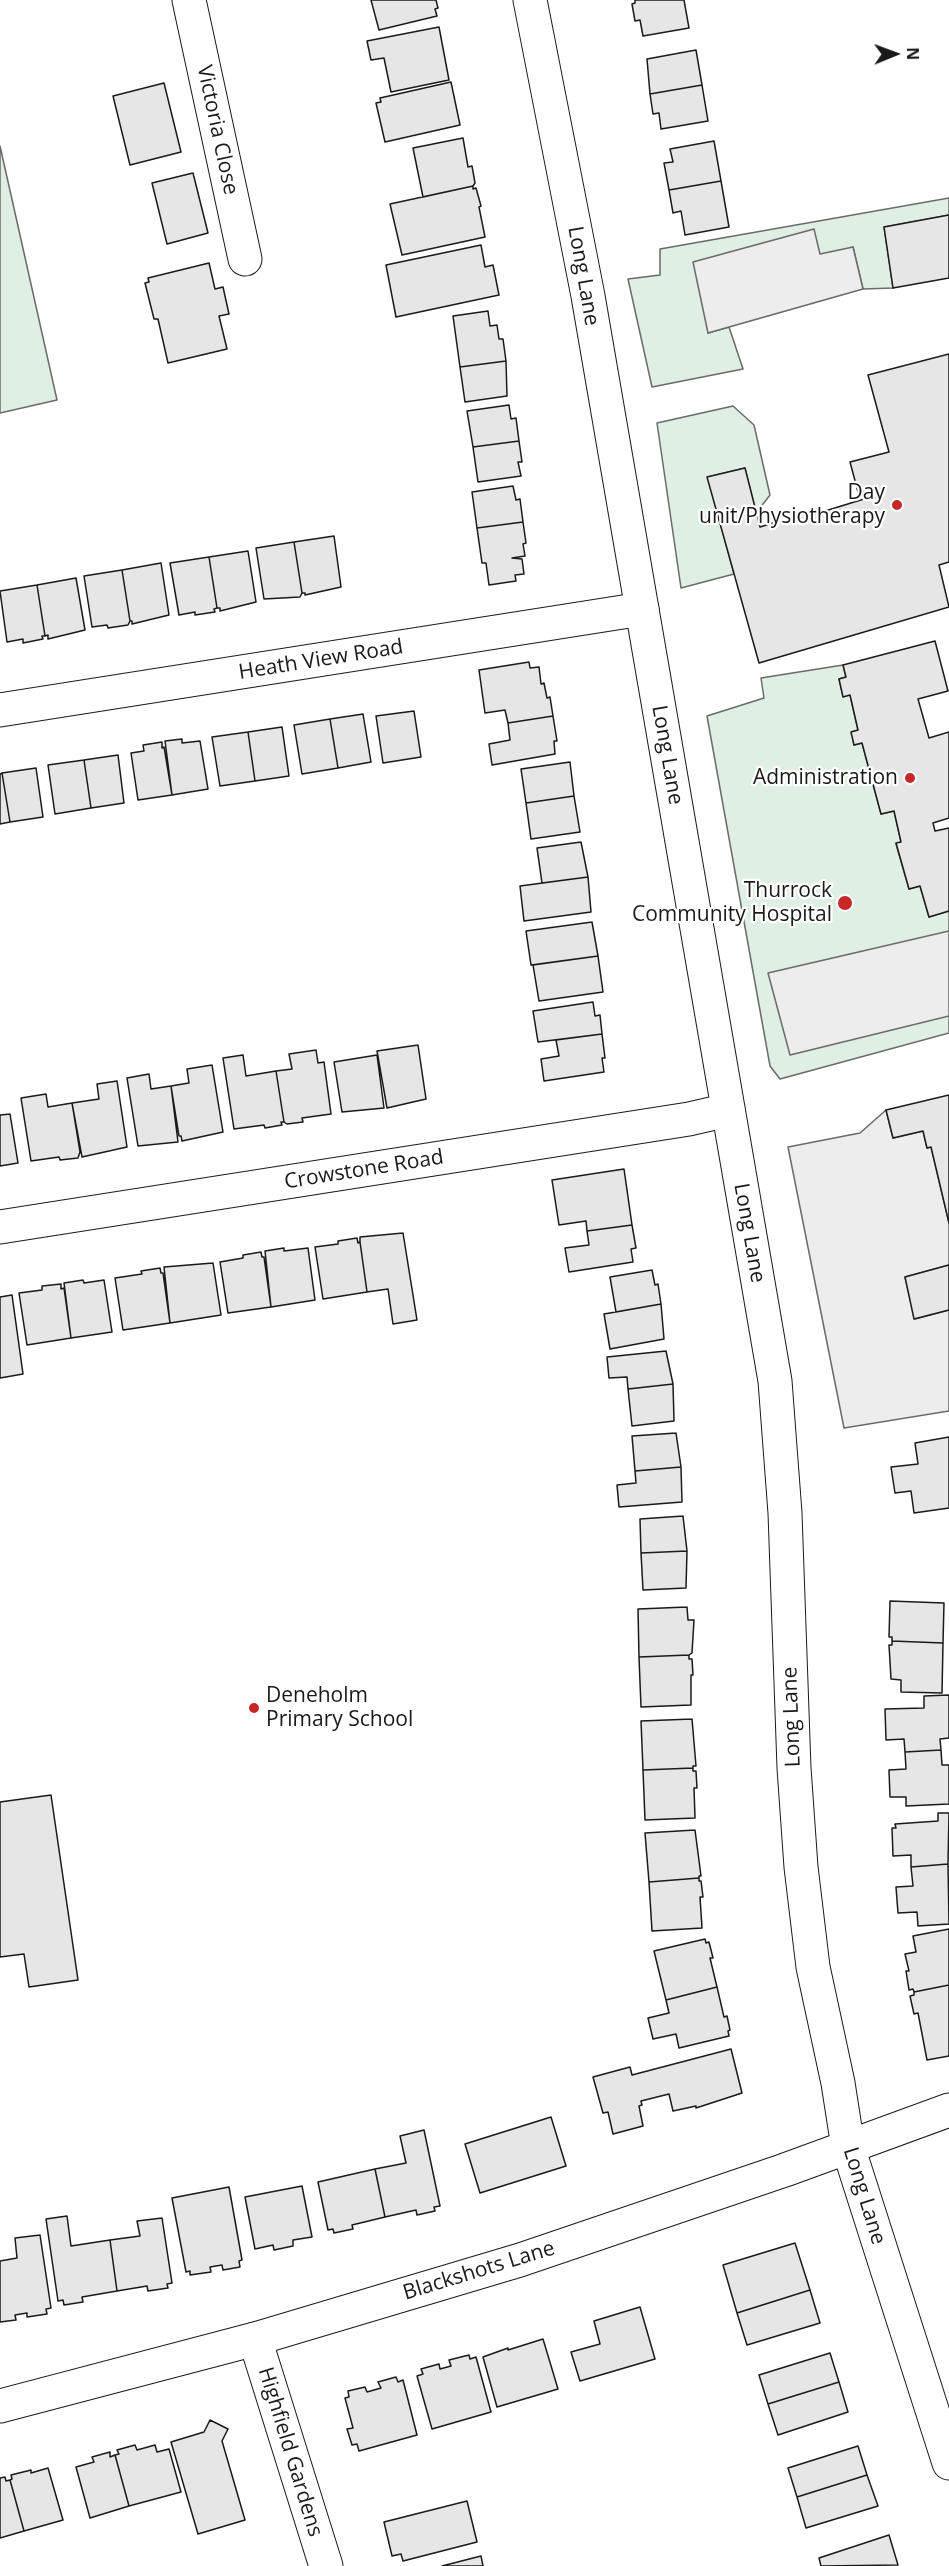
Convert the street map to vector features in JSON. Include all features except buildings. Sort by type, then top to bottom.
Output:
[{"type":"street","name":"Victoria Close","points":[[189,0],[245,259]]},
{"type":"street","name":"Long Lane","points":[[530,0],[588,296],[775,1381],[784,1513],[794,1768],[801,1867],[813,1967],[838,2083],[848,2147],[949,2463]]},
{"type":"street","name":"Heath View Road","points":[[0,710],[642,609]]},
{"type":"street","name":"Crowstone Road","points":[[0,1227],[689,1119],[728,1110]]},
{"type":"street","name":"Blackshots Lane","points":[[0,2406],[255,2339],[520,2260],[949,2110]]},
{"type":"street","name":"Highfield Gardens","points":[[255,2339],[326,2566]]},
{"type":"green space","points":[[0,146],[57,400],[0,413]]},
{"type":"green space","points":[[949,198],[949,215],[884,227],[893,288],[863,289],[853,247],[708,333],[729,327],[743,369],[652,387],[628,279],[660,275],[660,249]]},
{"type":"green space","points":[[733,406],[754,425],[770,495],[756,513],[745,468],[708,477],[734,574],[681,588],[657,423]]},
{"type":"green space","points":[[843,665],[846,677],[839,679],[843,696],[850,695],[858,730],[852,732],[854,745],[862,743],[881,814],[894,811],[901,842],[896,844],[909,889],[920,886],[929,917],[949,911],[949,1033],[780,1079],[770,1066],[707,716],[764,698],[761,678]]},
{"type":"shaded area","points":[[814,229],[820,254],[853,247],[863,289],[708,333],[693,262]]},
{"type":"shaded area","points":[[949,931],[949,1016],[790,1055],[768,973]]},
{"type":"shaded area","points":[[886,1110],[893,1138],[923,1131],[927,1148],[931,1147],[949,1223],[949,1265],[905,1277],[915,1319],[949,1310],[949,1411],[844,1428],[788,1147],[860,1133]]},
{"type":"place","name":"Day unit/Physiotherapy","points":[[897,505]]},
{"type":"place","name":"Administration","points":[[910,778]]},
{"type":"place","name":"Thurrock Community Hospital","points":[[845,903]]},
{"type":"place","name":"Deneholm Primary School","points":[[254,1708]]}]
